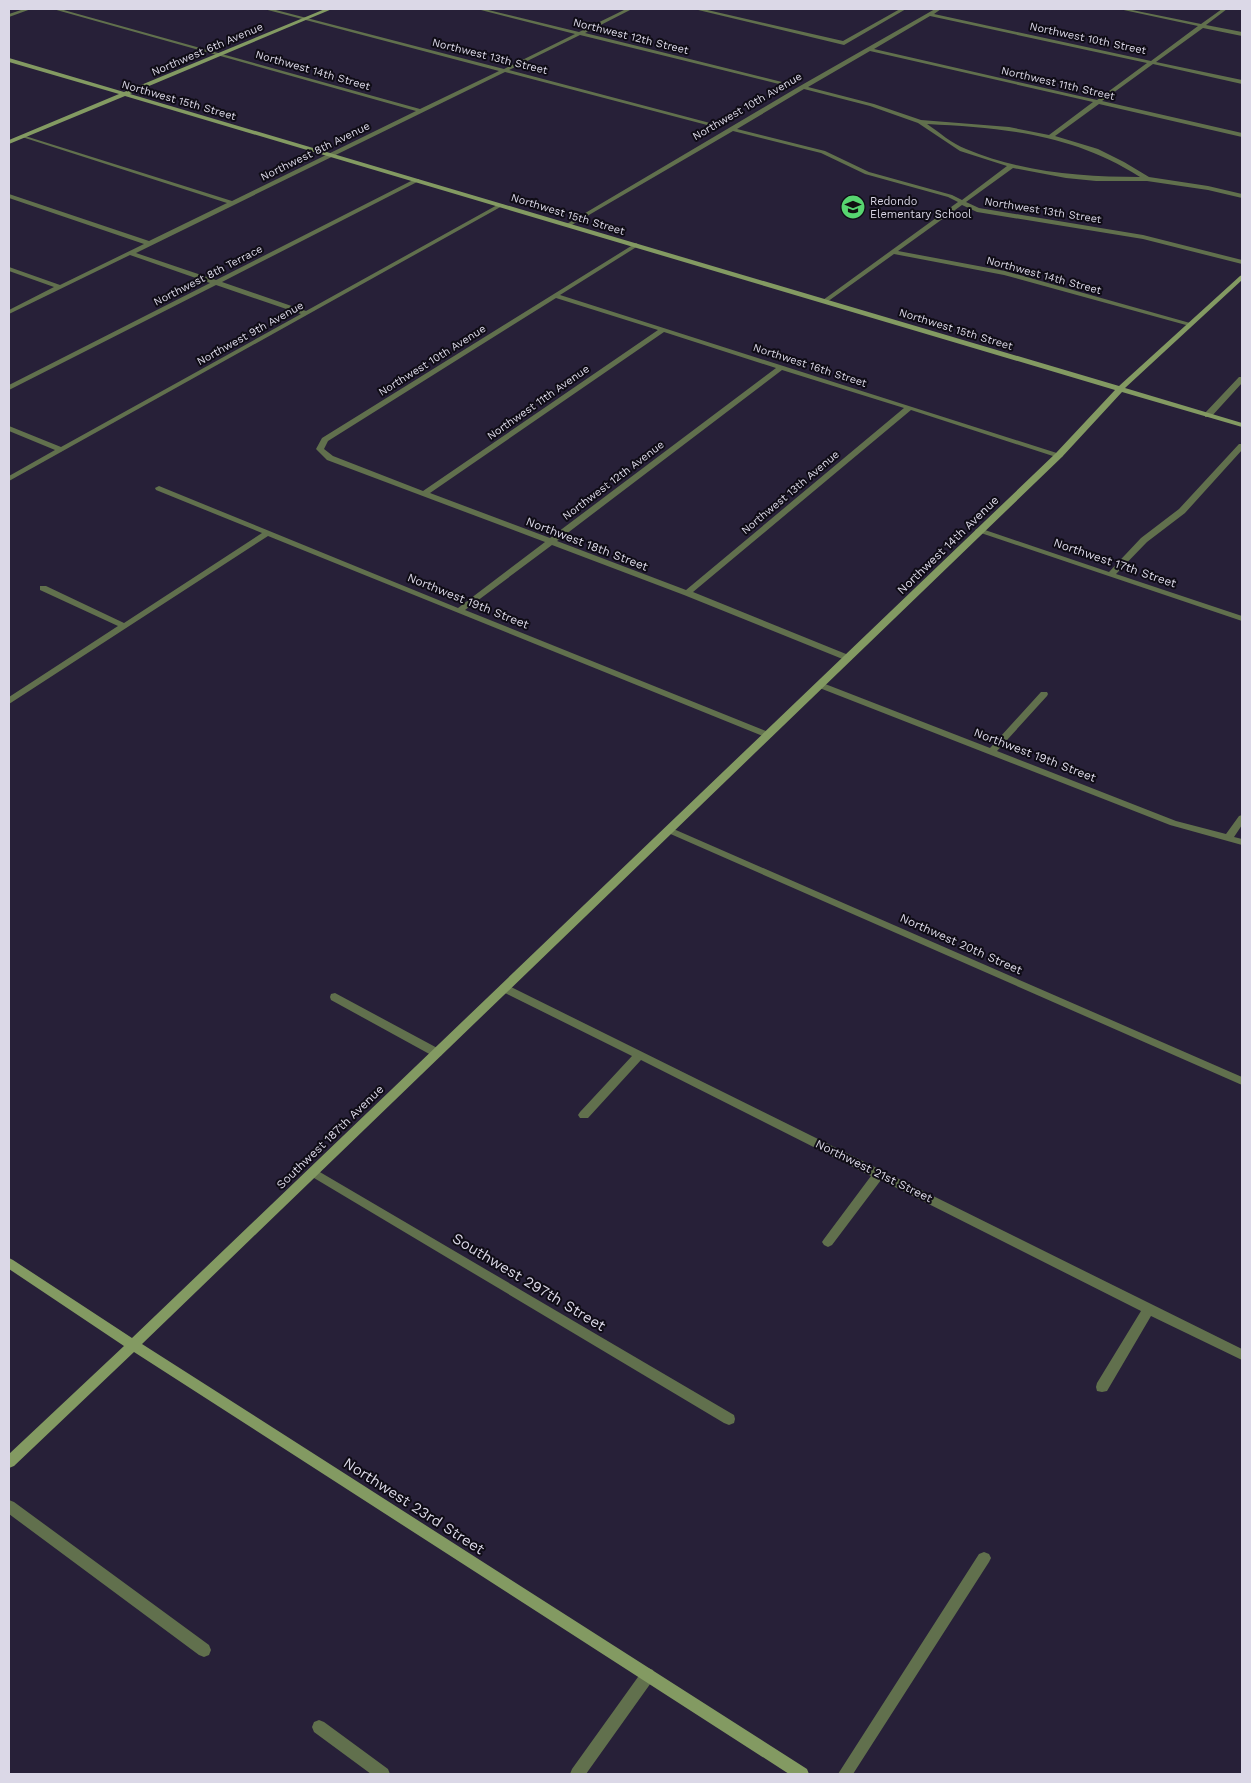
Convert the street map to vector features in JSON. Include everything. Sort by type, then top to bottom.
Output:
[{"type":"street","points":[[9,16],[28,9]]},
{"type":"street","name":"Northwest 14th Street","points":[[55,9],[421,111]]},
{"type":"street","name":"Northwest 13th Street","points":[[267,9],[708,122]]},
{"type":"street","name":"Northwest 6th Avenue","points":[[9,142],[329,9]]},
{"type":"street","name":"Northwest 12th Street","points":[[479,9],[779,82]]},
{"type":"street","name":"Northwest 8th Avenue","points":[[9,312],[630,9]]},
{"type":"street","points":[[697,9],[844,43],[903,9]]},
{"type":"street","name":"Northwest 10th Avenue","points":[[568,225],[938,9]]},
{"type":"street","points":[[1122,9],[1242,34]]},
{"type":"street","points":[[1051,136],[1225,9]]},
{"type":"street","name":"Northwest 10th Street","points":[[929,14],[1242,82]]},
{"type":"street","name":"Northwest 11th Street","points":[[868,49],[1242,136]]},
{"type":"street","name":"Northwest 15th Street","points":[[9,60],[1242,425]]},
{"type":"street","points":[[802,87],[872,105],[920,122],[962,150],[1012,166],[1074,176],[1147,179],[1208,188],[1242,196]]},
{"type":"street","points":[[920,122],[984,126],[1051,136],[1104,154],[1129,166],[1147,179]]},
{"type":"street","name":"Northwest 13th Street","points":[[731,129],[823,152],[867,173],[950,196],[977,210],[1143,237],[1242,262]]},
{"type":"street","points":[[24,136],[232,203]]},
{"type":"street","points":[[824,300],[1012,166]]},
{"type":"street","name":"Northwest 8th Terrace","points":[[9,388],[417,180]]},
{"type":"street","points":[[9,196],[149,244]]},
{"type":"street","name":"Northwest 9th Avenue","points":[[9,479],[501,205]]},
{"type":"street","name":"Northwest 10th Avenue","points":[[320,449],[325,440],[636,245]]},
{"type":"street","name":"Northwest 14th Street","points":[[892,252],[1005,273],[1188,324]]},
{"type":"street","points":[[130,253],[305,313]]},
{"type":"street","points":[[9,269],[60,287]]},
{"type":"street","name":"Northwest 14th Avenue","points":[[669,830],[1059,455],[1120,389],[1188,324],[1242,277]]},
{"type":"street","name":"Northwest 16th Street","points":[[556,296],[1059,455]]},
{"type":"street","name":"Northwest 11th Avenue","points":[[425,493],[663,330]]},
{"type":"street","name":"Northwest 12th Avenue","points":[[459,612],[781,367]]},
{"type":"street","points":[[1208,414],[1242,379]]},
{"type":"street","name":"Northwest 13th Avenue","points":[[687,594],[909,408]]},
{"type":"street","points":[[9,428],[61,450]]},
{"type":"street","points":[[1111,575],[1144,540],[1182,511],[1242,446]]},
{"type":"street","name":"Northwest 18th Street","points":[[320,449],[330,458],[687,594],[848,658]]},
{"type":"street","name":"Northwest 19th Street","points":[[159,488],[459,612],[768,735]]},
{"type":"street","name":"Northwest 17th Street","points":[[979,530],[1242,619]]},
{"type":"street","points":[[9,701],[267,534]]},
{"type":"street","points":[[44,588],[124,626]]},
{"type":"street","name":"Northwest 19th Street","points":[[820,685],[1173,823],[1242,842]]},
{"type":"street","points":[[991,752],[1044,694]]},
{"type":"street","points":[[1228,838],[1242,818]]},
{"type":"street","name":"Southwest 187th Avenue","points":[[9,1462],[669,830]]},
{"type":"street","name":"Northwest 20th Street","points":[[669,830],[1242,1081]]},
{"type":"street","name":"Northwest 21st Street","points":[[505,988],[1242,1355]]},
{"type":"street","points":[[335,997],[437,1053]]},
{"type":"street","points":[[584,1115],[639,1055]]},
{"type":"street","name":"Southwest 297th Street","points":[[313,1172],[728,1419]]},
{"type":"street","points":[[828,1242],[879,1174]]},
{"type":"street","name":"Northwest 23rd Street","points":[[9,1263],[133,1345],[802,1774]]},
{"type":"street","points":[[1102,1386],[1149,1309]]},
{"type":"street","points":[[9,1506],[204,1650]]},
{"type":"street","points":[[845,1774],[984,1558]]},
{"type":"street","points":[[578,1774],[648,1676]]},
{"type":"street","points":[[318,1727],[384,1774]]},
{"type":"place","name":"Redondo Elementary School","points":[[853,207]]}]
